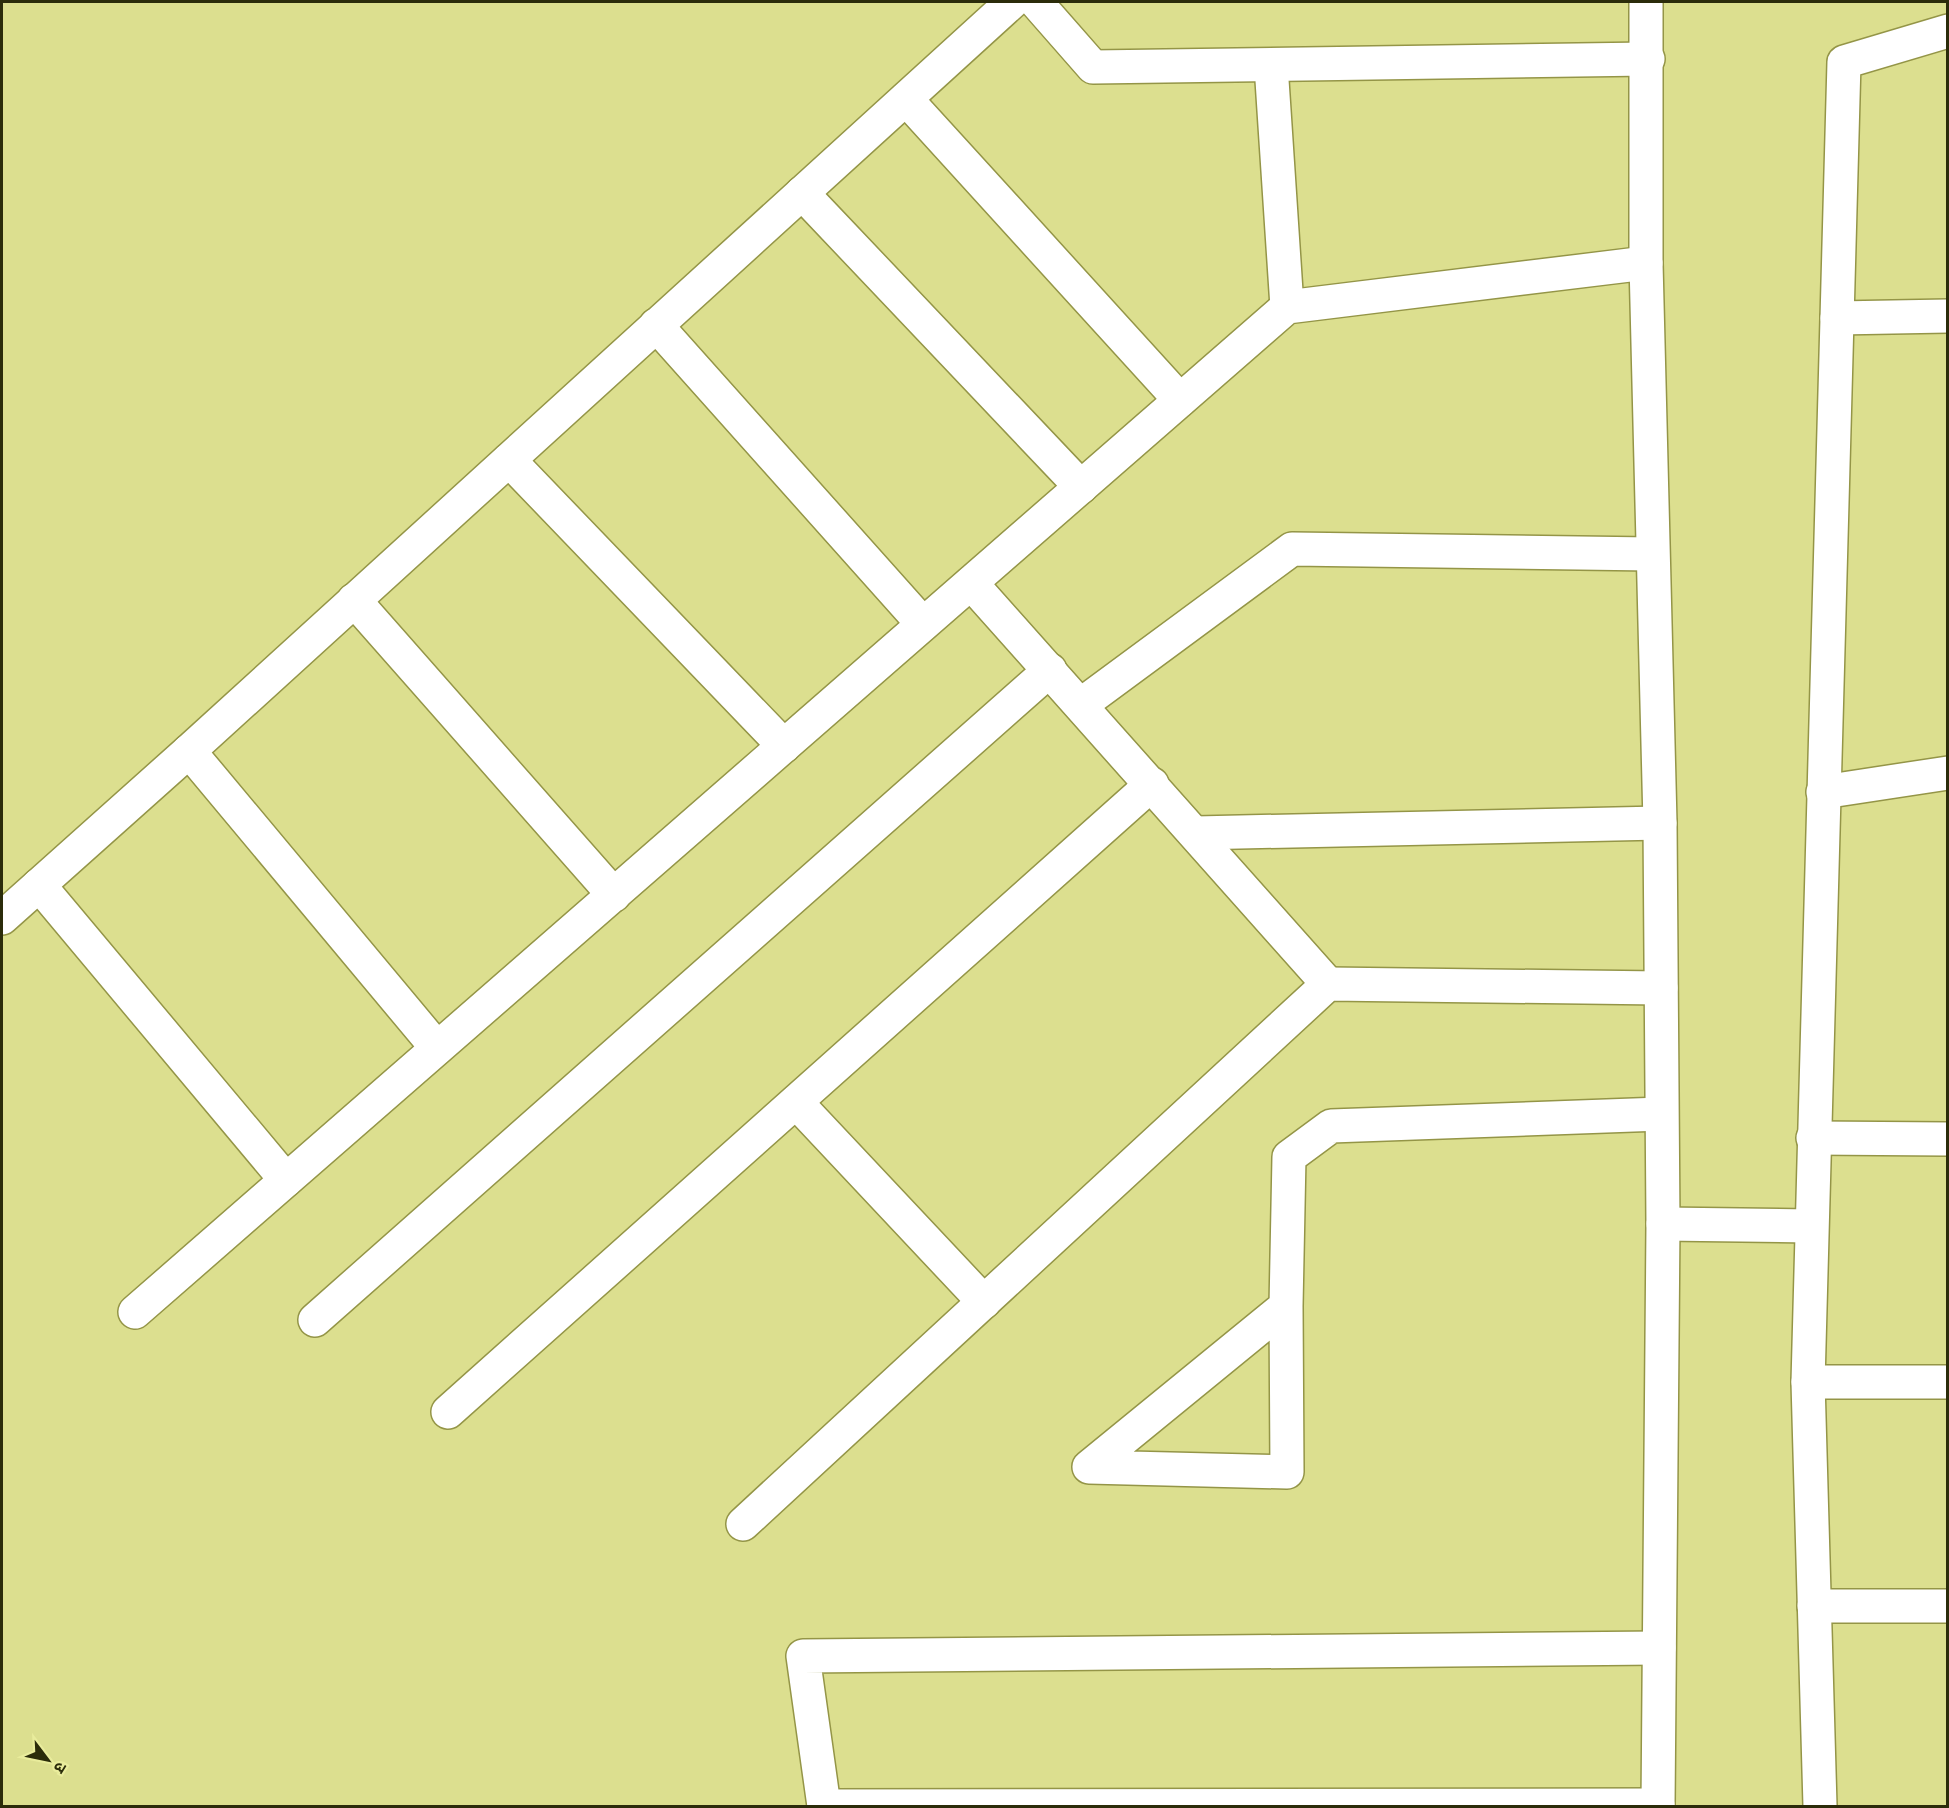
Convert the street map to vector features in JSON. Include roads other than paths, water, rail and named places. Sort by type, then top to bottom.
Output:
[{"type":"street","points":[[2,918],[189,751],[1012,2]]},
{"type":"street","points":[[1036,2],[1093,67],[1647,59]]},
{"type":"street","points":[[1646,2],[1646,262],[1660,824],[1663,1224],[1658,1806],[824,1806],[803,1656],[1659,1648]]},
{"type":"street","points":[[1820,1806],[1808,1382],[1810,1226],[1844,62],[1947,31]]},
{"type":"street","points":[[1271,65],[1287,307]]},
{"type":"street","points":[[906,99],[1180,400]]},
{"type":"street","points":[[802,193],[1081,487]]},
{"type":"street","points":[[135,1312],[1287,307],[1646,262]]},
{"type":"street","points":[[1837,318],[1947,316]]},
{"type":"street","points":[[656,325],[923,624]]},
{"type":"street","points":[[509,460],[784,746]]},
{"type":"street","points":[[1082,704],[1292,549],[1652,554]]},
{"type":"street","points":[[971,583],[1082,704],[1328,984]]},
{"type":"street","points":[[354,600],[614,895]]},
{"type":"street","points":[[315,1320],[1050,670]]},
{"type":"street","points":[[189,751],[437,1048]]},
{"type":"street","points":[[1823,792],[1947,773]]},
{"type":"street","points":[[448,1412],[1152,784]]},
{"type":"street","points":[[1196,833],[1660,824]]},
{"type":"street","points":[[39,885],[286,1180]]},
{"type":"street","points":[[743,1524],[1328,984],[1661,988]]},
{"type":"street","points":[[796,1102],[984,1302]]},
{"type":"street","points":[[1286,1306],[1089,1467],[1287,1472],[1286,1306],[1289,1157],[1332,1126],[1661,1114]]},
{"type":"street","points":[[1813,1138],[1947,1139]]},
{"type":"street","points":[[1663,1224],[1810,1226]]},
{"type":"street","points":[[1808,1382],[1947,1382]]},
{"type":"street","points":[[1814,1606],[1947,1606]]}]
